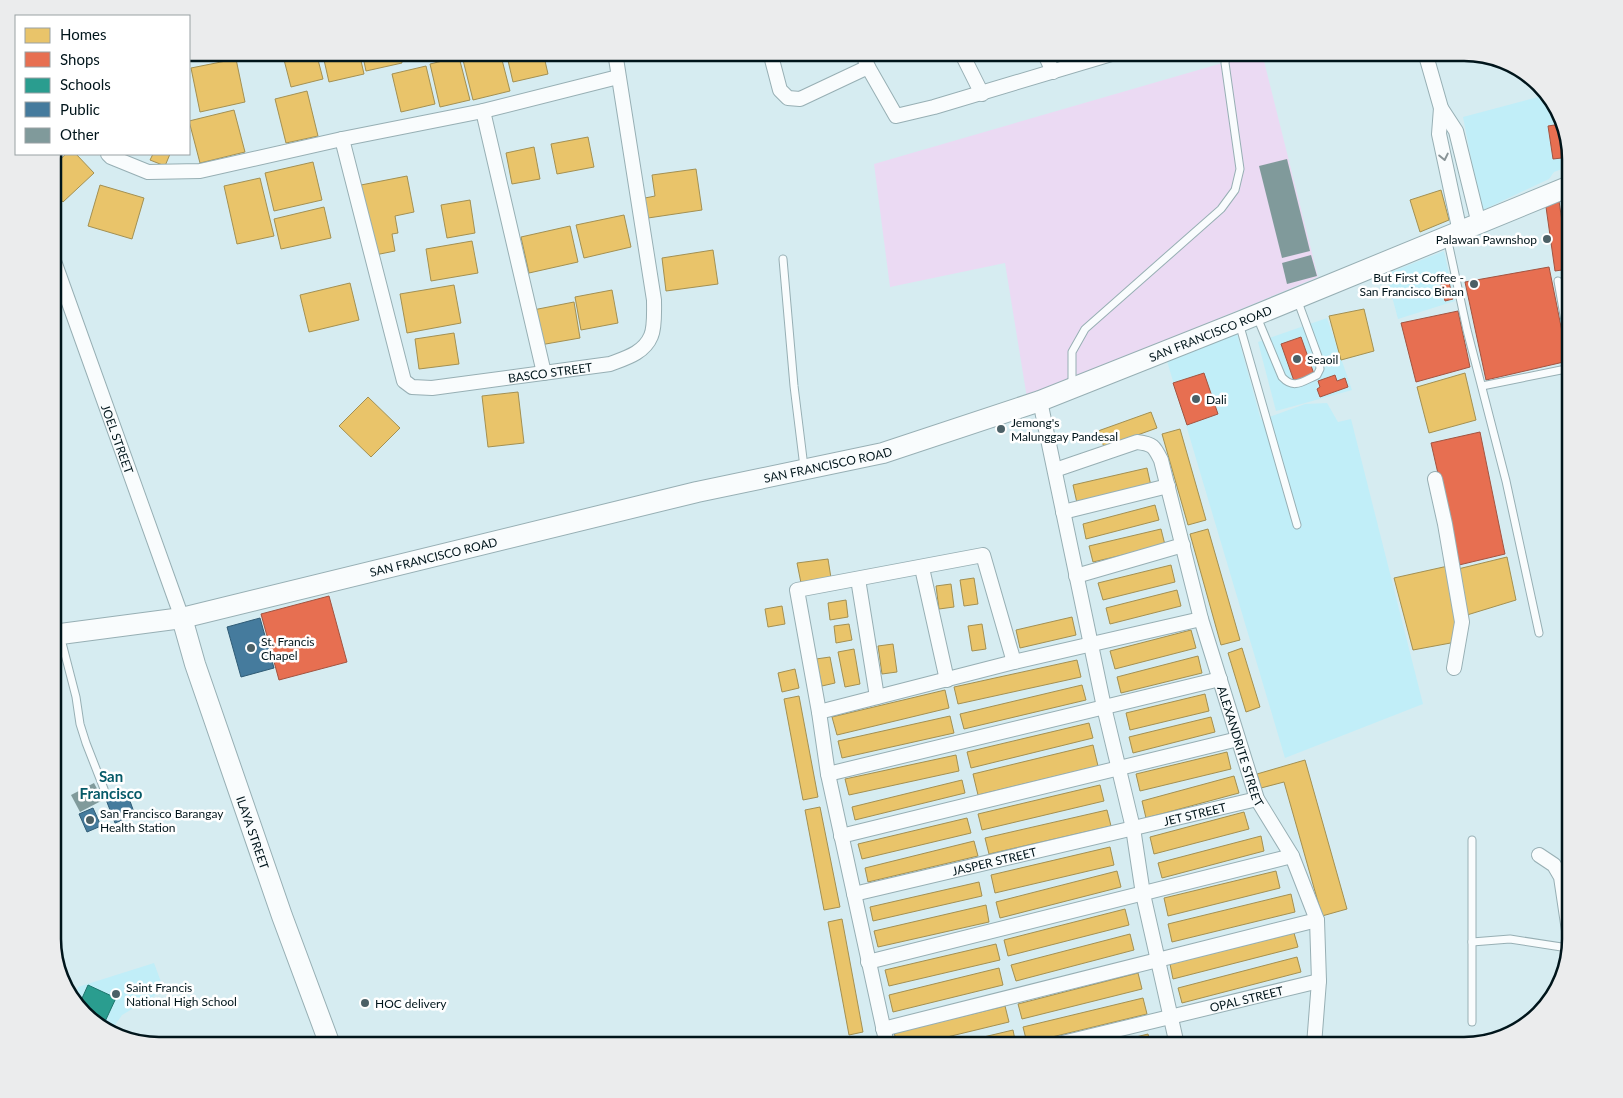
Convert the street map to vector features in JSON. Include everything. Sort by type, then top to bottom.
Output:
[{"type":"main road","name":"SAN FRANCISCO ROAD","points":[[61,634],[182,618],[687,494],[883,453],[1072,389],[1248,319],[1562,189]]},
{"type":"main road","name":"ILAYA STREET","points":[[182,618],[198,673],[282,916],[327,1037]]},
{"type":"street","name":"BASCO STREET","points":[[342,139],[404,381],[412,387],[432,388],[610,364],[633,355],[646,344],[652,334],[654,300],[615,61]]},
{"type":"street","points":[[772,61],[780,90],[788,98],[800,99],[868,67]]},
{"type":"street","points":[[866,61],[896,116],[982,94],[1089,61]]},
{"type":"street","points":[[966,61],[982,94]]},
{"type":"street","points":[[1048,61],[1053,72]]},
{"type":"street","points":[[1428,61],[1441,108],[1456,130],[1462,231]]},
{"type":"street","points":[[109,155],[148,172],[200,171],[342,139],[483,111],[618,77]]},
{"type":"street","points":[[1441,108],[1439,134],[1462,231]]},
{"type":"street","points":[[483,111],[544,373]]},
{"type":"street","name":"JOEL STREET","points":[[61,281],[182,618]]},
{"type":"street","points":[[1040,401],[1104,707],[1133,828],[1143,894],[1157,960],[1172,1016],[1176,1037]]},
{"type":"street","name":"ALEXANDRITE STREET","points":[[1054,470],[1137,442],[1150,444],[1155,448],[1161,460],[1201,619],[1257,799],[1292,856],[1317,920],[1319,981],[1312,1037]]},
{"type":"street","points":[[1435,479],[1462,622],[1454,668]]},
{"type":"street","points":[[1064,512],[1168,486]]},
{"type":"street","points":[[1076,576],[1183,545]]},
{"type":"street","points":[[885,1037],[828,774],[797,590],[983,555],[1014,662]]},
{"type":"street","points":[[922,568],[947,680]]},
{"type":"street","points":[[858,579],[877,697]]},
{"type":"street","points":[[819,712],[1014,662],[1201,619]]},
{"type":"street","points":[[828,774],[1220,679]]},
{"type":"street","points":[[841,836],[1238,740]]},
{"type":"street","name":"JET STREET","points":[[1133,828],[1257,799]]},
{"type":"street","name":"JASPER STREET","points":[[854,894],[1133,828]]},
{"type":"street","points":[[1539,855],[1554,865],[1561,877],[1562,884]]},
{"type":"street","points":[[868,962],[1292,856]]},
{"type":"street","points":[[883,1029],[1317,920]]},
{"type":"street","name":"OPAL STREET","points":[[1089,1037],[1319,981]]},
{"type":"lane","points":[[1072,389],[1072,352],[1085,329],[1221,210],[1235,190],[1240,169],[1225,61]]},
{"type":"lane","points":[[1462,231],[1466,330],[1506,481],[1539,633]]},
{"type":"lane","points":[[783,259],[794,386],[804,470]]},
{"type":"lane","points":[[1558,281],[1562,304]]},
{"type":"lane","points":[[1248,319],[1282,377],[1288,383],[1296,384],[1317,375],[1320,369],[1319,359],[1297,298]]},
{"type":"lane","points":[[1248,319],[1297,525]]},
{"type":"lane","points":[[1482,386],[1562,370]]},
{"type":"lane","points":[[61,650],[76,697],[80,724],[104,789]]},
{"type":"lane","points":[[1472,840],[1472,1022]]},
{"type":"lane","points":[[1472,942],[1510,939],[1561,947]]},
{"type":"shaded area","points":[[1229,61],[1264,61],[1318,277],[1027,398],[1005,263],[890,287],[874,164]]},
{"type":"shaded area","points":[[1540,97],[1554,121],[1561,146],[1562,169],[1554,172],[1549,179],[1481,211],[1463,117]]},
{"type":"shaded area","points":[[1444,251],[1455,301],[1398,319],[1386,274]]},
{"type":"shaded area","points":[[1327,318],[1352,390],[1276,411],[1258,342]]},
{"type":"shaded area","points":[[1237,333],[1261,420],[1305,404],[1327,403],[1338,422],[1351,419],[1423,704],[1285,758],[1167,361]]},
{"type":"shaded area","name":"Saint Francis National High School","points":[[154,963],[164,990],[122,1015],[114,1026],[94,1013],[85,1004],[76,991],[78,987]]},
{"type":"building: Homes","points":[[226,61],[236,61],[245,102],[200,112],[191,68]]},
{"type":"building: Homes","points":[[284,61],[318,61],[323,79],[291,87]]},
{"type":"building: Homes","points":[[324,61],[361,61],[364,74],[329,82]]},
{"type":"building: Homes","points":[[364,61],[402,61],[402,63],[366,71]]},
{"type":"building: Homes","points":[[442,61],[460,61],[470,100],[440,107],[430,64]]},
{"type":"building: Homes","points":[[463,61],[502,61],[510,91],[473,100]]},
{"type":"building: Homes","points":[[508,61],[545,61],[548,74],[513,82]]},
{"type":"building: Homes","points":[[426,66],[435,104],[401,112],[392,74]]},
{"type":"building: Homes","points":[[307,91],[318,136],[286,143],[275,99]]},
{"type":"building: Homes","points":[[234,110],[245,152],[200,163],[190,121]]},
{"type":"building: Homes","points":[[588,137],[594,167],[557,174],[551,144]]},
{"type":"building: Homes","points":[[534,147],[540,179],[512,184],[506,153]]},
{"type":"building: Homes","points":[[65,155],[77,155],[94,173],[63,202],[61,200],[61,159]]},
{"type":"building: Homes","points":[[152,155],[170,155],[165,166],[150,160]]},
{"type":"building: Homes","points":[[313,162],[322,200],[274,211],[265,173]]},
{"type":"building: Homes","points":[[696,169],[702,210],[648,218],[645,198],[655,196],[652,175]]},
{"type":"building: Homes","points":[[407,176],[414,212],[395,216],[398,233],[392,234],[395,251],[375,255],[361,185]]},
{"type":"building: Homes","points":[[260,178],[274,236],[237,244],[224,186]]},
{"type":"building: Homes","points":[[100,185],[144,198],[132,239],[88,226]]},
{"type":"building: Homes","points":[[1441,190],[1449,220],[1420,232],[1410,200]]},
{"type":"building: Homes","points":[[470,200],[475,233],[447,238],[441,205]]},
{"type":"building: Homes","points":[[324,207],[331,238],[281,249],[274,219]]},
{"type":"building: Homes","points":[[624,215],[631,247],[584,258],[576,225]]},
{"type":"building: Homes","points":[[570,226],[578,262],[529,273],[521,237]]},
{"type":"building: Homes","points":[[472,241],[478,273],[431,281],[426,249]]},
{"type":"building: Homes","points":[[713,250],[718,284],[666,291],[662,258]]},
{"type":"building: Homes","points":[[350,283],[359,320],[309,332],[300,295]]},
{"type":"building: Homes","points":[[454,285],[461,323],[407,333],[400,294]]},
{"type":"building: Homes","points":[[612,290],[618,323],[581,330],[575,297]]},
{"type":"building: Homes","points":[[574,302],[580,338],[540,345],[533,310]]},
{"type":"building: Homes","points":[[1364,309],[1374,351],[1341,360],[1329,316]]},
{"type":"building: Homes","points":[[454,333],[459,364],[419,369],[415,339]]},
{"type":"building: Homes","points":[[1465,373],[1476,420],[1429,433],[1417,387]]},
{"type":"building: Homes","points":[[518,392],[524,443],[488,447],[482,396]]},
{"type":"building: Homes","points":[[368,397],[400,428],[371,457],[339,426]]},
{"type":"building: Homes","points":[[1151,412],[1157,428],[1104,447],[1098,431]]},
{"type":"building: Homes","points":[[1180,429],[1206,520],[1188,525],[1162,434]]},
{"type":"building: Homes","points":[[1147,468],[1151,486],[1077,503],[1073,485]]},
{"type":"building: Homes","points":[[1155,505],[1159,520],[1086,539],[1083,524]]},
{"type":"building: Homes","points":[[1161,529],[1165,545],[1093,562],[1089,546]]},
{"type":"building: Homes","points":[[1208,529],[1240,640],[1221,645],[1190,534]]},
{"type":"building: Homes","points":[[1507,557],[1516,600],[1467,615],[1458,569]]},
{"type":"building: Homes","points":[[828,559],[831,578],[801,583],[797,563]]},
{"type":"building: Homes","points":[[1171,565],[1175,582],[1103,600],[1098,583]]},
{"type":"building: Homes","points":[[1448,566],[1456,605],[1456,642],[1413,650],[1394,578]]},
{"type":"building: Homes","points":[[974,578],[978,604],[964,606],[960,580]]},
{"type":"building: Homes","points":[[951,584],[954,607],[939,609],[936,586]]},
{"type":"building: Homes","points":[[1177,590],[1181,606],[1110,624],[1106,608]]},
{"type":"building: Homes","points":[[846,600],[848,617],[830,620],[828,603]]},
{"type":"building: Homes","points":[[782,606],[785,624],[768,627],[765,609]]},
{"type":"building: Homes","points":[[1072,617],[1076,635],[1020,648],[1016,630]]},
{"type":"building: Homes","points":[[849,624],[852,640],[836,643],[834,626]]},
{"type":"building: Homes","points":[[982,624],[986,649],[972,651],[968,626]]},
{"type":"building: Homes","points":[[1191,630],[1196,648],[1115,669],[1110,651]]},
{"type":"building: Homes","points":[[893,644],[897,672],[882,674],[878,646]]},
{"type":"building: Homes","points":[[1242,648],[1260,707],[1246,712],[1228,653]]},
{"type":"building: Homes","points":[[854,649],[860,684],[845,687],[838,652]]},
{"type":"building: Homes","points":[[1198,656],[1202,673],[1121,693],[1117,677]]},
{"type":"building: Homes","points":[[830,657],[835,683],[822,686],[816,659]]},
{"type":"building: Homes","points":[[1077,660],[1081,677],[958,704],[954,687]]},
{"type":"building: Homes","points":[[795,669],[799,688],[782,692],[778,673]]},
{"type":"building: Homes","points":[[1082,685],[1086,700],[964,729],[960,714]]},
{"type":"building: Homes","points":[[945,690],[949,708],[837,735],[832,717]]},
{"type":"building: Homes","points":[[1205,694],[1209,711],[1130,730],[1126,713]]},
{"type":"building: Homes","points":[[799,696],[818,797],[803,800],[784,699]]},
{"type":"building: Homes","points":[[950,716],[954,733],[842,758],[838,741]]},
{"type":"building: Homes","points":[[1211,717],[1215,732],[1133,753],[1129,737]]},
{"type":"building: Homes","points":[[1089,723],[1093,738],[971,768],[967,752]]},
{"type":"building: Homes","points":[[1093,745],[1098,766],[978,795],[973,774]]},
{"type":"building: Homes","points":[[1227,752],[1231,769],[1140,791],[1136,774]]},
{"type":"building: Homes","points":[[956,755],[959,771],[849,795],[845,779]]},
{"type":"building: Homes","points":[[1305,760],[1347,909],[1322,916],[1284,782],[1261,788],[1257,774]]},
{"type":"building: Homes","points":[[1234,776],[1239,793],[1146,818],[1142,801]]},
{"type":"building: Homes","points":[[962,780],[965,793],[855,820],[852,807]]},
{"type":"building: Homes","points":[[1100,785],[1104,801],[982,830],[978,814]]},
{"type":"building: Homes","points":[[820,807],[840,907],[824,910],[805,810]]},
{"type":"building: Homes","points":[[1107,810],[1111,826],[989,854],[985,838]]},
{"type":"building: Homes","points":[[1244,812],[1249,829],[1154,854],[1150,837]]},
{"type":"building: Homes","points":[[967,818],[971,833],[862,859],[858,844]]},
{"type":"building: Homes","points":[[1261,836],[1264,851],[1162,878],[1158,863]]},
{"type":"building: Homes","points":[[974,841],[978,856],[868,882],[865,868]]},
{"type":"building: Homes","points":[[1110,847],[1114,865],[995,893],[991,875]]},
{"type":"building: Homes","points":[[1117,871],[1121,887],[1000,918],[996,902]]},
{"type":"building: Homes","points":[[1276,871],[1280,888],[1168,916],[1164,898]]},
{"type":"building: Homes","points":[[979,882],[982,896],[873,921],[870,907]]},
{"type":"building: Homes","points":[[1291,894],[1295,912],[1172,942],[1168,924]]},
{"type":"building: Homes","points":[[986,905],[989,922],[878,947],[874,931]]},
{"type":"building: Homes","points":[[1125,909],[1129,925],[1008,956],[1004,940]]},
{"type":"building: Homes","points":[[842,919],[863,1032],[849,1035],[828,922]]},
{"type":"building: Homes","points":[[1294,933],[1298,947],[1173,979],[1170,964]]},
{"type":"building: Homes","points":[[1130,934],[1134,950],[1016,981],[1011,965]]},
{"type":"building: Homes","points":[[996,944],[1000,960],[889,986],[885,970]]},
{"type":"building: Homes","points":[[1297,957],[1301,972],[1182,1003],[1178,988]]},
{"type":"building: Homes","points":[[999,968],[1003,985],[893,1012],[889,995]]},
{"type":"building: Homes","points":[[1138,973],[1142,989],[1022,1019],[1018,1004]]},
{"type":"building: Homes","points":[[1143,998],[1147,1014],[1052,1037],[1026,1037],[1023,1027]]},
{"type":"building: Homes","points":[[1005,1006],[1009,1022],[947,1037],[895,1037],[894,1033]]},
{"type":"building: Homes","points":[[1013,1030],[1014,1037],[984,1037]]},
{"type":"building: Homes","points":[[1148,1034],[1149,1037],[1136,1037]]},
{"type":"building: Shops","points":[[1555,125],[1562,158],[1553,159],[1548,126]]},
{"type":"building: Shops","points":[[1559,201],[1562,221],[1562,270],[1555,271],[1546,207]]},
{"type":"building: Shops","points":[[1549,267],[1562,331],[1562,362],[1486,380],[1465,282]]},
{"type":"building: Shops","points":[[1449,282],[1453,299],[1445,301],[1441,284]]},
{"type":"building: Shops","points":[[1458,311],[1470,367],[1416,382],[1401,323]]},
{"type":"building: Shops","name":"Seaoil","points":[[1301,337],[1314,374],[1294,381],[1281,344]]},
{"type":"building: Shops","name":"Dali","points":[[1204,373],[1218,414],[1187,425],[1173,383]]},
{"type":"building: Shops","points":[[1335,375],[1337,381],[1345,378],[1348,387],[1320,397],[1317,389],[1320,387],[1318,381]]},
{"type":"building: Shops","points":[[1480,432],[1505,554],[1459,565],[1431,443]]},
{"type":"building: Shops","points":[[329,596],[347,662],[279,680],[261,614]]},
{"type":"building: Schools","points":[[88,985],[116,998],[106,1020],[94,1013],[82,999]]},
{"type":"building: Public","name":"St. Francis Chapel","points":[[260,618],[274,668],[241,677],[227,627]]},
{"type":"building: Public","points":[[126,790],[135,815],[115,823],[105,797]]},
{"type":"building: Public","name":"San Francisco Barangay Health Station","points":[[93,808],[101,826],[87,832],[79,814]]},
{"type":"building: Other","points":[[1287,159],[1310,251],[1282,258],[1259,166]]},
{"type":"building: Other","points":[[1311,255],[1317,276],[1287,284],[1282,263]]},
{"type":"building: Other","points":[[94,783],[103,800],[80,812],[71,795]]},
{"type":"place","name":"Palawan Pawnshop","points":[[1547,239]]},
{"type":"place","name":"But First Coffee - San Francisco Binan","points":[[1474,284]]},
{"type":"place","name":"Seaoil","points":[[1297,359]]},
{"type":"place","name":"Dali","points":[[1196,399]]},
{"type":"place","name":"Jemong's Malunggay Pandesal","points":[[1001,429]]},
{"type":"place","name":"St. Francis Chapel","points":[[251,648]]},
{"type":"place","name":"San Francisco Barangay Health Station","points":[[90,820]]},
{"type":"place","name":"Saint Francis National High School","points":[[116,994]]},
{"type":"place","name":"HOC delivery","points":[[365,1003]]},
{"type":"district","name":"San Francisco","points":[[111,784]]}]
